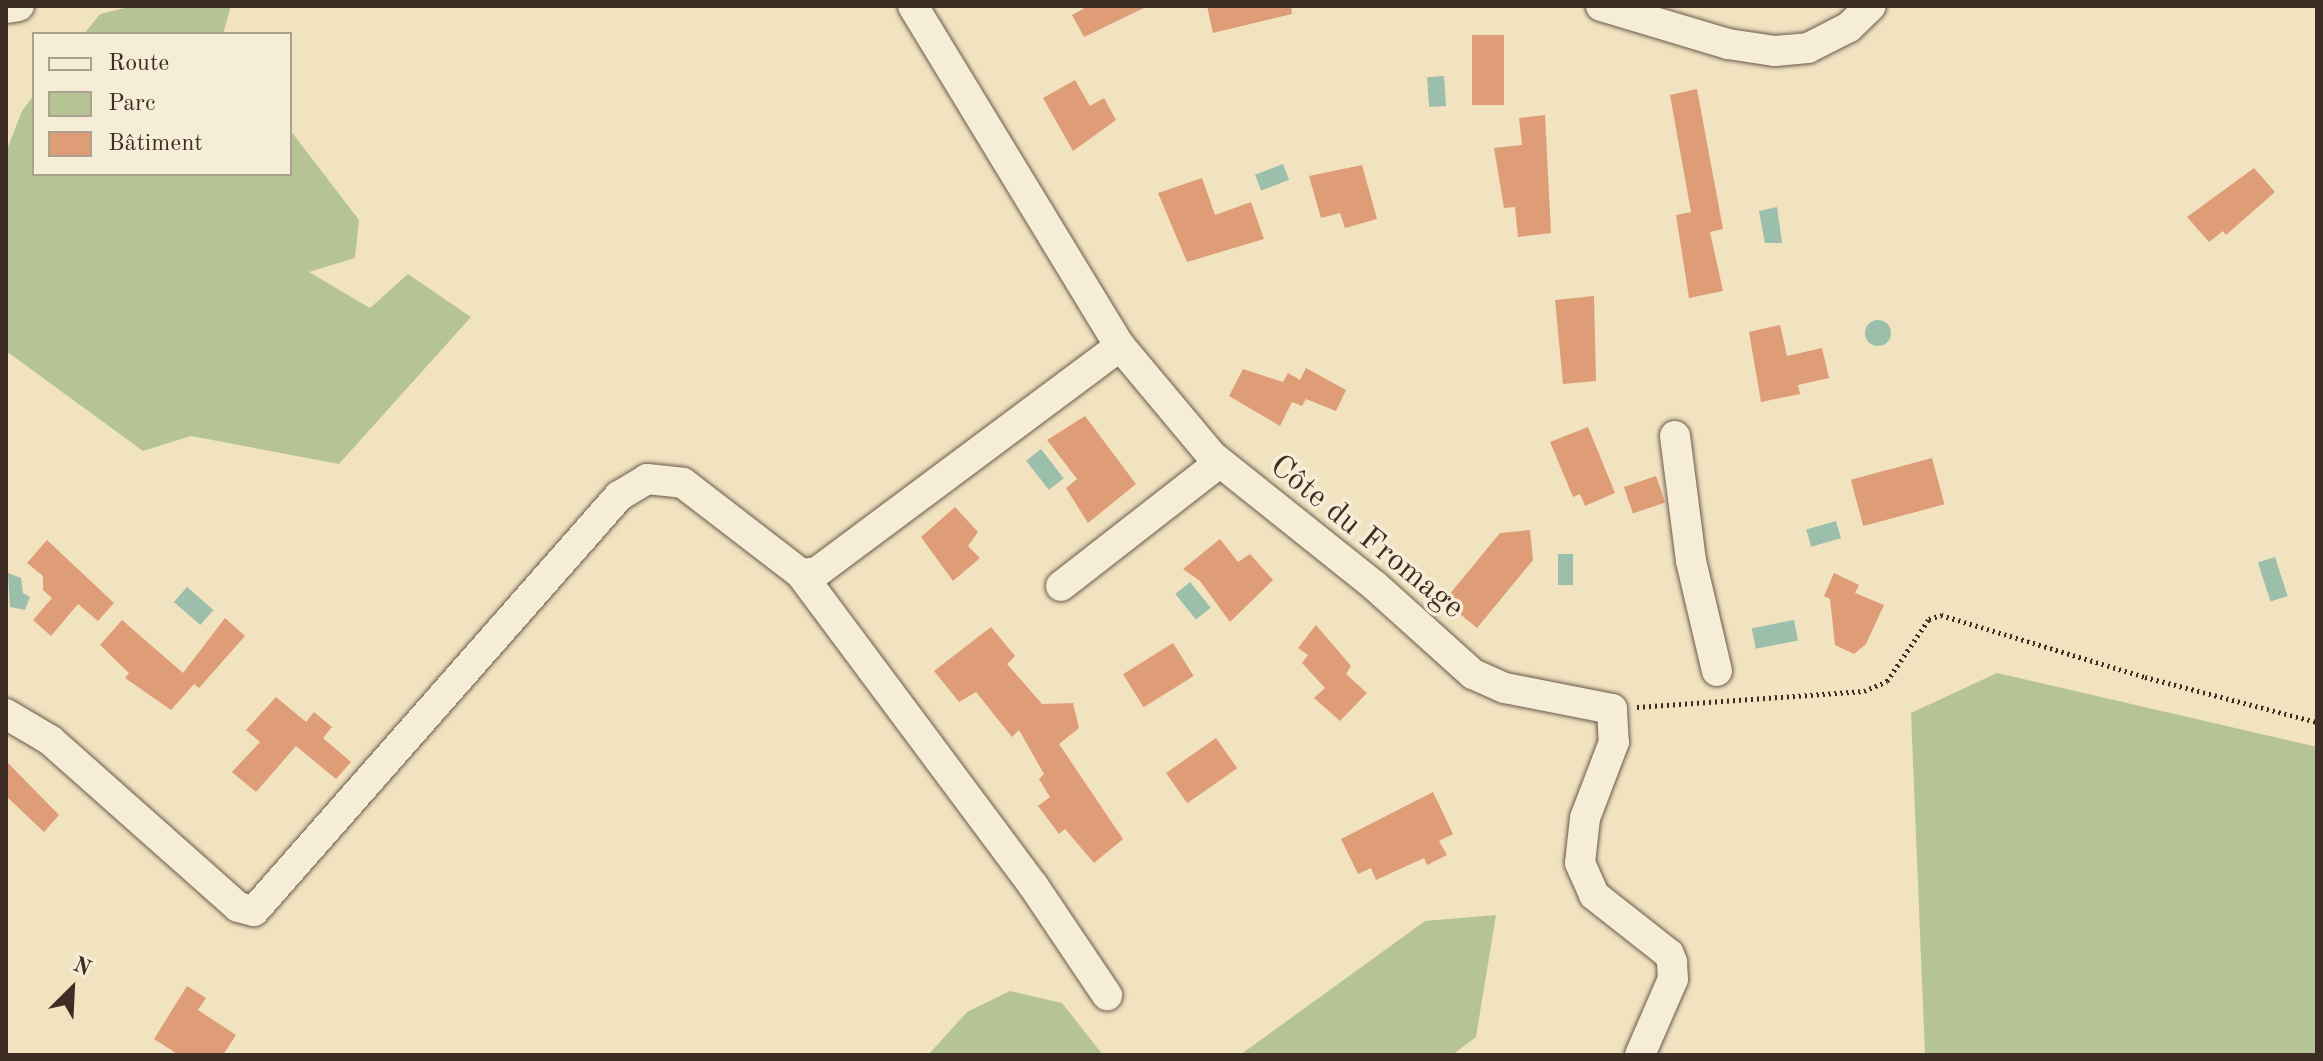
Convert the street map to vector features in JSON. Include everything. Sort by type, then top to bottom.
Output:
[{"type":"street","points":[[6,8],[19,6]]},
{"type":"street","name":"Côte du Fromage","points":[[913,6],[1120,346],[1219,463],[1374,585],[1473,674],[1505,688],[1612,709]]},
{"type":"street","points":[[1601,6],[1728,44],[1775,51],[1808,48],[1849,27],[1871,6]]},
{"type":"street","points":[[801,574],[817,572],[1120,346]]},
{"type":"street","points":[[1675,436],[1691,561],[1717,671]]},
{"type":"street","points":[[1061,586],[1219,463]]},
{"type":"street","points":[[6,714],[50,740],[247,912],[266,902],[288,870],[609,507],[638,484],[665,477],[683,483],[801,574],[1033,885],[1107,995]]},
{"type":"street","points":[[1612,709],[1614,742],[1585,818],[1580,863],[1594,895],[1672,962],[1673,979],[1640,1055]]},
{"type":"path","points":[[1612,709],[1864,691],[1887,681],[1924,626],[1941,615],[2145,677],[2317,722]]},
{"type":"green space","points":[[133,6],[231,6],[224,32],[86,32],[100,14]]},
{"type":"green space","points":[[32,98],[32,176],[292,176],[292,133],[359,220],[355,258],[309,272],[370,308],[408,274],[471,317],[339,464],[191,436],[143,451],[6,351],[6,152],[22,111]]},
{"type":"green space","points":[[1997,673],[2317,747],[2317,1055],[1925,1055],[1911,713]]},
{"type":"green space","points":[[1496,915],[1476,1037],[1452,1055],[1240,1055],[1425,921]]},
{"type":"green space","points":[[1010,991],[1062,1003],[1103,1055],[928,1055],[967,1012]]},
{"type":"shaded area","points":[[1444,76],[1446,106],[1429,107],[1427,77]]},
{"type":"shaded area","points":[[1283,164],[1289,180],[1261,191],[1255,175]]},
{"type":"shaded area","points":[[1777,207],[1782,243],[1765,243],[1759,211]]},
{"type":"shaded area","points":[[1878,320],[1887,324],[1891,333],[1887,342],[1878,346],[1869,342],[1865,333],[1869,324]]},
{"type":"shaded area","points":[[1041,449],[1064,478],[1049,490],[1026,461]]},
{"type":"shaded area","points":[[1836,521],[1841,538],[1811,547],[1806,530]]},
{"type":"shaded area","points":[[1558,554],[1573,554],[1573,585],[1558,585]]},
{"type":"shaded area","points":[[2275,557],[2288,596],[2271,602],[2258,563]]},
{"type":"shaded area","points":[[8,573],[21,578],[23,593],[30,597],[25,610],[10,607]]},
{"type":"shaded area","points":[[1190,582],[1211,608],[1196,620],[1175,594]]},
{"type":"shaded area","points":[[187,587],[213,610],[200,625],[174,602]]},
{"type":"shaded area","points":[[1794,620],[1798,641],[1756,649],[1752,628]]},
{"type":"building","points":[[1088,6],[1148,6],[1084,37],[1072,15]]},
{"type":"building","points":[[1207,6],[1291,6],[1292,14],[1213,33]]},
{"type":"building","points":[[1472,35],[1504,35],[1504,105],[1472,105]]},
{"type":"building","points":[[1075,80],[1090,106],[1104,98],[1116,120],[1073,151],[1043,98]]},
{"type":"building","points":[[1697,89],[1723,229],[1710,232],[1723,291],[1689,298],[1676,215],[1691,212],[1670,95]]},
{"type":"building","points":[[1545,115],[1551,233],[1518,237],[1515,207],[1504,208],[1494,148],[1522,145],[1519,118]]},
{"type":"building","points":[[1362,165],[1377,219],[1345,228],[1340,213],[1321,218],[1309,176]]},
{"type":"building","points":[[2254,168],[2275,192],[2226,235],[2223,231],[2209,242],[2187,217]]},
{"type":"building","points":[[1202,178],[1215,215],[1251,202],[1264,239],[1187,262],[1158,193]]},
{"type":"building","points":[[1594,296],[1596,381],[1563,384],[1555,300]]},
{"type":"building","points":[[1780,325],[1787,356],[1822,348],[1829,378],[1798,385],[1800,394],[1761,402],[1749,332]]},
{"type":"building","points":[[1306,368],[1346,390],[1336,411],[1306,399],[1302,406],[1292,402],[1280,426],[1229,396],[1243,369],[1283,382],[1288,373],[1300,380]]},
{"type":"building","points":[[1085,416],[1136,484],[1088,523],[1066,488],[1077,479],[1047,440]]},
{"type":"building","points":[[1588,427],[1615,493],[1585,506],[1580,494],[1573,497],[1550,442]]},
{"type":"building","points":[[1932,458],[1944,504],[1863,526],[1851,480]]},
{"type":"building","points":[[1656,476],[1665,502],[1633,514],[1624,487]]},
{"type":"building","points":[[955,507],[978,532],[968,546],[980,558],[953,581],[921,537]]},
{"type":"building","points":[[1530,530],[1533,560],[1477,628],[1444,601],[1500,533]]},
{"type":"building","points":[[1220,539],[1238,562],[1250,554],[1273,580],[1230,622],[1200,581],[1183,569]]},
{"type":"building","points":[[47,540],[114,603],[98,621],[78,604],[51,636],[33,620],[52,598],[43,590],[43,576],[27,563]]},
{"type":"building","points":[[1834,573],[1859,585],[1855,593],[1884,605],[1866,644],[1854,654],[1835,645],[1830,599],[1824,596]]},
{"type":"building","points":[[225,618],[245,636],[199,688],[194,684],[171,710],[125,678],[129,673],[100,645],[122,620],[183,673]]},
{"type":"building","points":[[1316,625],[1351,666],[1346,674],[1367,693],[1340,721],[1314,698],[1325,688],[1302,663],[1308,655],[1298,648]]},
{"type":"building","points":[[991,627],[1015,656],[1007,664],[1042,704],[1073,703],[1079,728],[1059,744],[1123,839],[1094,863],[1065,829],[1059,834],[1038,806],[1050,797],[1039,779],[1044,774],[1019,730],[1012,737],[976,692],[959,702],[934,671]]},
{"type":"building","points":[[1173,643],[1194,676],[1144,707],[1123,674]]},
{"type":"building","points":[[276,697],[306,722],[314,712],[332,727],[323,738],[351,762],[336,779],[296,746],[256,792],[232,772],[260,742],[246,730]]},
{"type":"building","points":[[1216,738],[1237,768],[1187,803],[1166,773]]},
{"type":"building","points":[[6,761],[59,815],[44,832],[6,796]]},
{"type":"building","points":[[1433,792],[1453,834],[1439,841],[1447,855],[1427,865],[1424,858],[1376,880],[1371,868],[1358,874],[1341,839]]},
{"type":"building","points":[[187,986],[206,998],[198,1010],[236,1035],[223,1055],[179,1055],[154,1039]]}]
